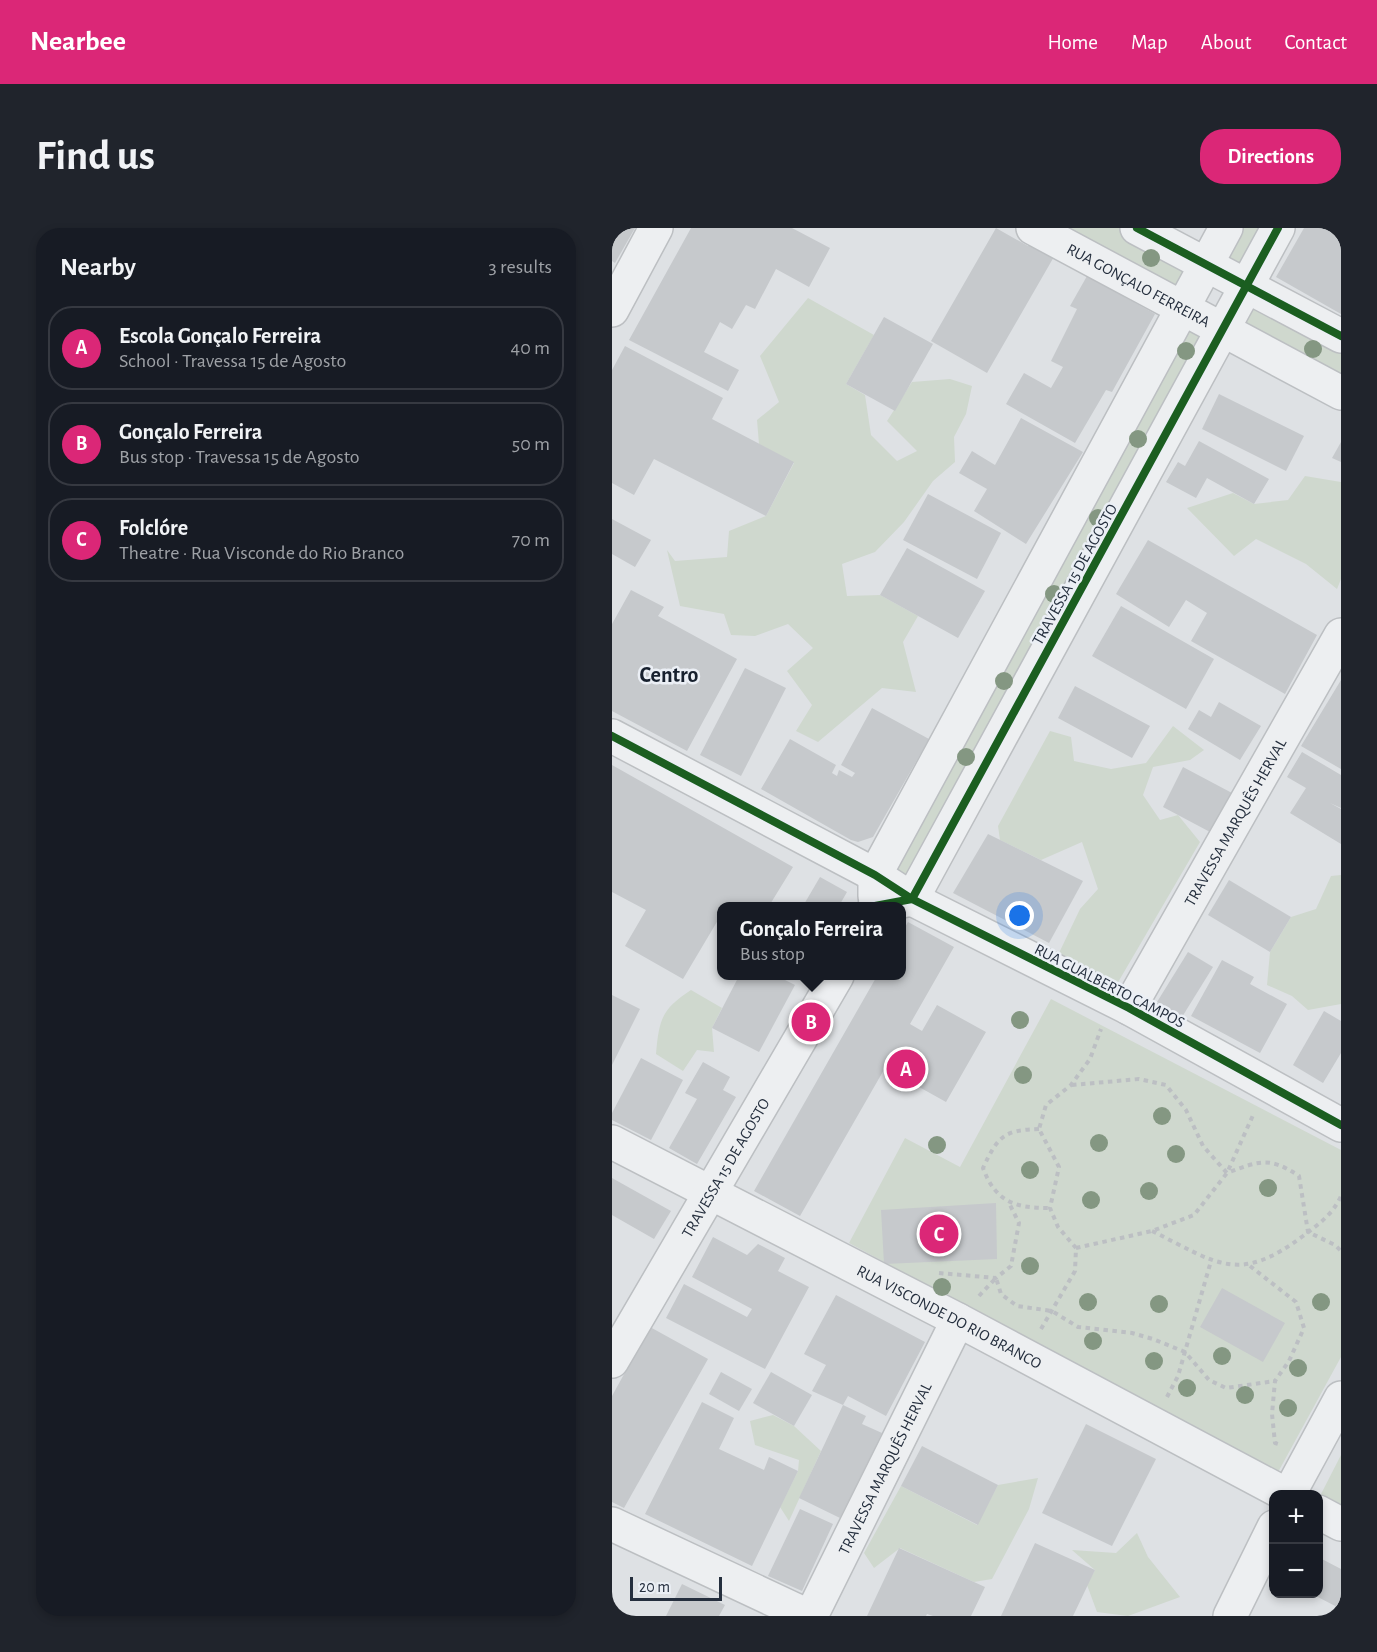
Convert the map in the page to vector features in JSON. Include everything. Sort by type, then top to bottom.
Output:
[{"type":"street","points":[[612,310],[656,228]]},
{"type":"street","name":"RUA GONÇALO FERREIRA","points":[[1033,228],[1341,393]]},
{"type":"street","points":[[1137,228],[1341,336]]},
{"type":"street","name":"TRAVESSA 15 DE AGOSTO","points":[[875,896],[1181,307],[1226,228]]},
{"type":"street","name":"TRAVESSA 15 DE AGOSTO","points":[[912,899],[1278,228]]},
{"type":"street","name":"TRAVESSA MARQUÊS HERVAL","points":[[1120,1004],[1341,634]]},
{"type":"street","points":[[612,736],[875,896],[912,899]]},
{"type":"street","name":"RUA GUALBERTO CAMPOS","points":[[912,899],[1120,1004],[1341,1125]]},
{"type":"street","name":"TRAVESSA 15 DE AGOSTO","points":[[612,1361],[834,980]]},
{"type":"street","name":"RUA VISCONDE DO RIO BRANCO","points":[[612,1142],[958,1320],[1279,1490]]},
{"type":"street","name":"TRAVESSA MARQUÊS HERVAL","points":[[809,1616],[958,1320]]},
{"type":"street","points":[[1289,1490],[1341,1398]]},
{"type":"street","points":[[1323,1515],[1341,1524]]},
{"type":"street","points":[[612,1524],[809,1616]]},
{"type":"street","points":[[1230,1616],[1269,1537]]},
{"type":"path","points":[[1025,1356],[1075,1271],[1076,1248],[1058,1227],[1050,1208],[1059,1167],[1040,1129],[1046,1105],[1071,1085],[1090,1059],[1120,1004]]},
{"type":"path","points":[[1071,1085],[1139,1079],[1166,1085],[1186,1110],[1203,1146],[1227,1173]]},
{"type":"path","points":[[1076,1248],[1152,1231],[1194,1215],[1227,1173],[1268,1083]]},
{"type":"path","points":[[935,1273],[996,1278],[1011,1266],[1019,1223],[1010,1205],[989,1184],[983,1168],[993,1147],[1013,1130],[1040,1129]]},
{"type":"path","points":[[1227,1173],[1258,1161],[1281,1164],[1299,1176],[1308,1232]]},
{"type":"path","points":[[1152,1231],[1210,1261],[1250,1266],[1280,1254],[1334,1211],[1341,1196]]},
{"type":"path","points":[[1010,1205],[1050,1208]]},
{"type":"path","points":[[1308,1232],[1335,1245],[1341,1251]]},
{"type":"path","points":[[1153,1425],[1178,1376],[1210,1261]]},
{"type":"path","points":[[1250,1266],[1296,1302],[1304,1328],[1289,1361],[1275,1381],[1272,1413],[1275,1443],[1310,1456]]},
{"type":"path","points":[[996,1278],[1002,1294],[1017,1306],[1052,1311],[1078,1327],[1132,1333],[1185,1352],[1209,1380],[1226,1388],[1275,1381]]},
{"type":"shaded area","points":[[1033,228],[1137,228],[1206,265],[1226,228],[1278,228],[1247,286],[1206,266],[1181,307]]},
{"type":"shaded area","points":[[1247,286],[1341,336],[1341,393],[1224,330],[912,899],[875,875],[1181,307],[1223,330]]},
{"type":"shaded area","points":[[808,298],[874,335],[846,384],[865,395],[871,435],[897,461],[917,451],[887,421],[912,382],[950,379],[972,386],[966,414],[954,437],[955,462],[933,481],[904,522],[875,552],[842,564],[847,596],[880,595],[918,616],[903,642],[916,692],[882,688],[818,742],[796,731],[812,705],[787,671],[813,648],[788,624],[755,636],[731,635],[724,614],[680,606],[667,550],[675,561],[727,557],[729,531],[766,516],[794,463],[759,444],[757,420],[779,402],[760,356]]},
{"type":"shaded area","points":[[1305,476],[1341,482],[1341,579],[1337,589],[1306,564],[1256,539],[1234,556],[1187,508],[1233,493],[1254,504],[1288,500]]},
{"type":"shaded area","points":[[1173,726],[1204,750],[1190,760],[1153,767],[1143,795],[1160,820],[1178,815],[1200,842],[1117,984],[1059,953],[1080,909],[1098,889],[1082,842],[1041,860],[1000,840],[998,826],[1050,731],[1071,737],[1074,761],[1111,769],[1146,763]]},
{"type":"shaded area","points":[[1341,875],[1341,1004],[1308,1010],[1292,996],[1267,985],[1270,952],[1291,917],[1316,909],[1331,876]]},
{"type":"shaded area","points":[[691,990],[722,1008],[712,1028],[714,1052],[697,1050],[683,1071],[656,1054],[657,1042],[661,1023],[668,1009]]},
{"type":"shaded area","points":[[1051,999],[1341,1150],[1341,1357],[1277,1474],[849,1243],[905,1138],[960,1167]]},
{"type":"shaded area","points":[[773,1415],[794,1426],[821,1451],[789,1521],[780,1507],[798,1471],[799,1460],[755,1445],[750,1421]]},
{"type":"shaded area","points":[[1341,1455],[1341,1504],[1323,1495],[1323,1490]]},
{"type":"shaded area","points":[[1038,1478],[1029,1509],[992,1579],[974,1582],[900,1548],[874,1568],[864,1553],[901,1486],[977,1525],[998,1485]]},
{"type":"shaded area","points":[[1137,1533],[1148,1557],[1180,1597],[1128,1616],[1097,1612],[1087,1585],[1095,1570],[1072,1550],[1116,1553]]},
{"type":"building","points":[[612,228],[635,228],[615,263],[612,261]]},
{"type":"building","points":[[691,228],[792,228],[830,248],[809,287],[776,269],[755,309],[746,305],[732,329],[720,322],[704,352],[739,370],[728,391],[629,340]]},
{"type":"building","points":[[996,228],[1028,246],[1030,240],[1055,255],[987,373],[931,341]]},
{"type":"building","points":[[1304,228],[1341,228],[1341,314],[1276,277]]},
{"type":"building","points":[[1087,276],[1155,314],[1112,392],[1106,390],[1075,443],[1006,404],[1024,373],[1051,388],[1063,367],[1051,361],[1077,309],[1070,306]]},
{"type":"building","points":[[884,317],[933,344],[895,411],[846,384]]},
{"type":"building","points":[[625,346],[723,398],[712,419],[794,462],[766,516],[654,459],[634,495],[612,483],[612,370]]},
{"type":"building","points":[[1219,394],[1304,436],[1286,471],[1202,429]]},
{"type":"building","points":[[1021,418],[1083,452],[1026,544],[974,511],[987,489],[959,473],[972,451],[995,465]]},
{"type":"building","points":[[1199,441],[1269,479],[1254,504],[1207,478],[1196,498],[1166,482],[1178,462],[1185,466]]},
{"type":"building","points":[[1341,442],[1341,462],[1332,458]]},
{"type":"building","points":[[928,494],[1001,533],[977,579],[903,540]]},
{"type":"building","points":[[612,519],[651,540],[635,567],[612,554]]},
{"type":"building","points":[[1148,540],[1317,635],[1285,694],[1191,641],[1207,613],[1186,600],[1169,627],[1116,594]]},
{"type":"building","points":[[907,548],[985,591],[958,638],[880,595]]},
{"type":"building","points":[[631,590],[664,607],[658,616],[737,659],[687,751],[612,711],[612,624]]},
{"type":"building","points":[[1121,606],[1214,659],[1186,709],[1092,656]]},
{"type":"building","points":[[745,668],[786,688],[741,776],[700,755]]},
{"type":"building","points":[[1341,680],[1341,769],[1301,746]]},
{"type":"building","points":[[1075,686],[1150,726],[1132,758],[1058,718]]},
{"type":"building","points":[[1219,702],[1261,726],[1240,760],[1188,729],[1199,710],[1211,717]]},
{"type":"building","points":[[872,708],[929,739],[873,837],[858,842],[851,840],[761,789],[790,739],[836,765],[832,773],[837,776],[839,770],[852,777],[855,773],[841,765]]},
{"type":"building","points":[[1302,752],[1341,775],[1341,808],[1330,803],[1341,809],[1341,844],[1290,813],[1306,788],[1287,777]]},
{"type":"building","points":[[612,765],[793,867],[771,902],[717,902],[717,922],[683,979],[625,946],[646,910],[612,892]]},
{"type":"building","points":[[1183,767],[1232,793],[1210,832],[1163,807]]},
{"type":"building","points":[[988,834],[1083,881],[1049,943],[953,893]]},
{"type":"building","points":[[820,877],[847,892],[841,902],[805,902]]},
{"type":"building","points":[[1229,880],[1291,917],[1270,952],[1208,915]]},
{"type":"building","points":[[908,922],[954,947],[910,1024],[922,1031],[937,1005],[986,1032],[946,1102],[885,1068],[800,1216],[754,1191],[875,980],[906,980],[906,925]]},
{"type":"building","points":[[1188,952],[1213,967],[1182,1017],[1157,1002]]},
{"type":"building","points":[[1222,960],[1254,977],[1250,984],[1287,1004],[1260,1053],[1191,1016]]},
{"type":"building","points":[[737,980],[785,980],[795,985],[759,1052],[712,1028]]},
{"type":"building","points":[[612,995],[640,1009],[612,1065]]},
{"type":"building","points":[[1324,1011],[1341,1021],[1341,1053],[1323,1083],[1293,1065]]},
{"type":"building","points":[[641,1058],[683,1080],[651,1140],[612,1120],[612,1113]]},
{"type":"building","points":[[703,1062],[730,1077],[723,1090],[736,1097],[697,1164],[669,1148],[697,1099],[685,1093]]},
{"type":"building","points":[[612,1178],[671,1211],[654,1239],[612,1215]]},
{"type":"building","points":[[996,1203],[997,1259],[884,1264],[881,1210]]},
{"type":"building","points":[[713,1237],[747,1255],[758,1244],[785,1258],[778,1271],[809,1287],[765,1369],[666,1318],[684,1284],[747,1317],[752,1309],[692,1277]]},
{"type":"building","points":[[1222,1288],[1285,1323],[1263,1362],[1200,1327]]},
{"type":"building","points":[[836,1295],[925,1342],[886,1416],[848,1396],[843,1405],[812,1391],[826,1365],[804,1354]]},
{"type":"building","points":[[650,1327],[708,1359],[624,1508],[612,1502],[612,1396]]},
{"type":"building","points":[[721,1372],[752,1389],[739,1411],[709,1394]]},
{"type":"building","points":[[771,1372],[812,1395],[794,1426],[753,1403]]},
{"type":"building","points":[[702,1402],[734,1418],[719,1449],[764,1470],[769,1457],[798,1471],[752,1566],[645,1514]]},
{"type":"building","points":[[843,1405],[866,1416],[862,1424],[882,1433],[840,1518],[799,1498]]},
{"type":"building","points":[[1086,1424],[1156,1459],[1112,1546],[1042,1513]]},
{"type":"building","points":[[922,1446],[998,1485],[978,1525],[901,1486]]},
{"type":"building","points":[[800,1509],[833,1524],[802,1591],[768,1576]]},
{"type":"building","points":[[1035,1543],[1095,1570],[1073,1616],[1001,1616]]},
{"type":"building","points":[[899,1548],[985,1587],[971,1616],[927,1614],[926,1616],[867,1616]]},
{"type":"building","points":[[1323,1560],[1341,1569],[1341,1609],[1320,1598],[1323,1598]]},
{"type":"building","points":[[682,1584],[725,1605],[719,1616],[666,1616]]},
{"type":"cycle path","points":[[1137,228],[1341,336]]},
{"type":"cycle path","points":[[896,902],[912,899],[1278,228]]},
{"type":"cycle path","points":[[612,736],[875,875],[912,899],[1129,1008],[1341,1125]]},
{"type":"place","name":"Gonçalo Ferreira","points":[[811,1022]]},
{"type":"place","name":"Escola Gonçalo Ferreira","points":[[906,1069]]},
{"type":"place","name":"Folclóre","points":[[939,1234]]},
{"type":"district","name":"Centro","points":[[669,674]]}]
